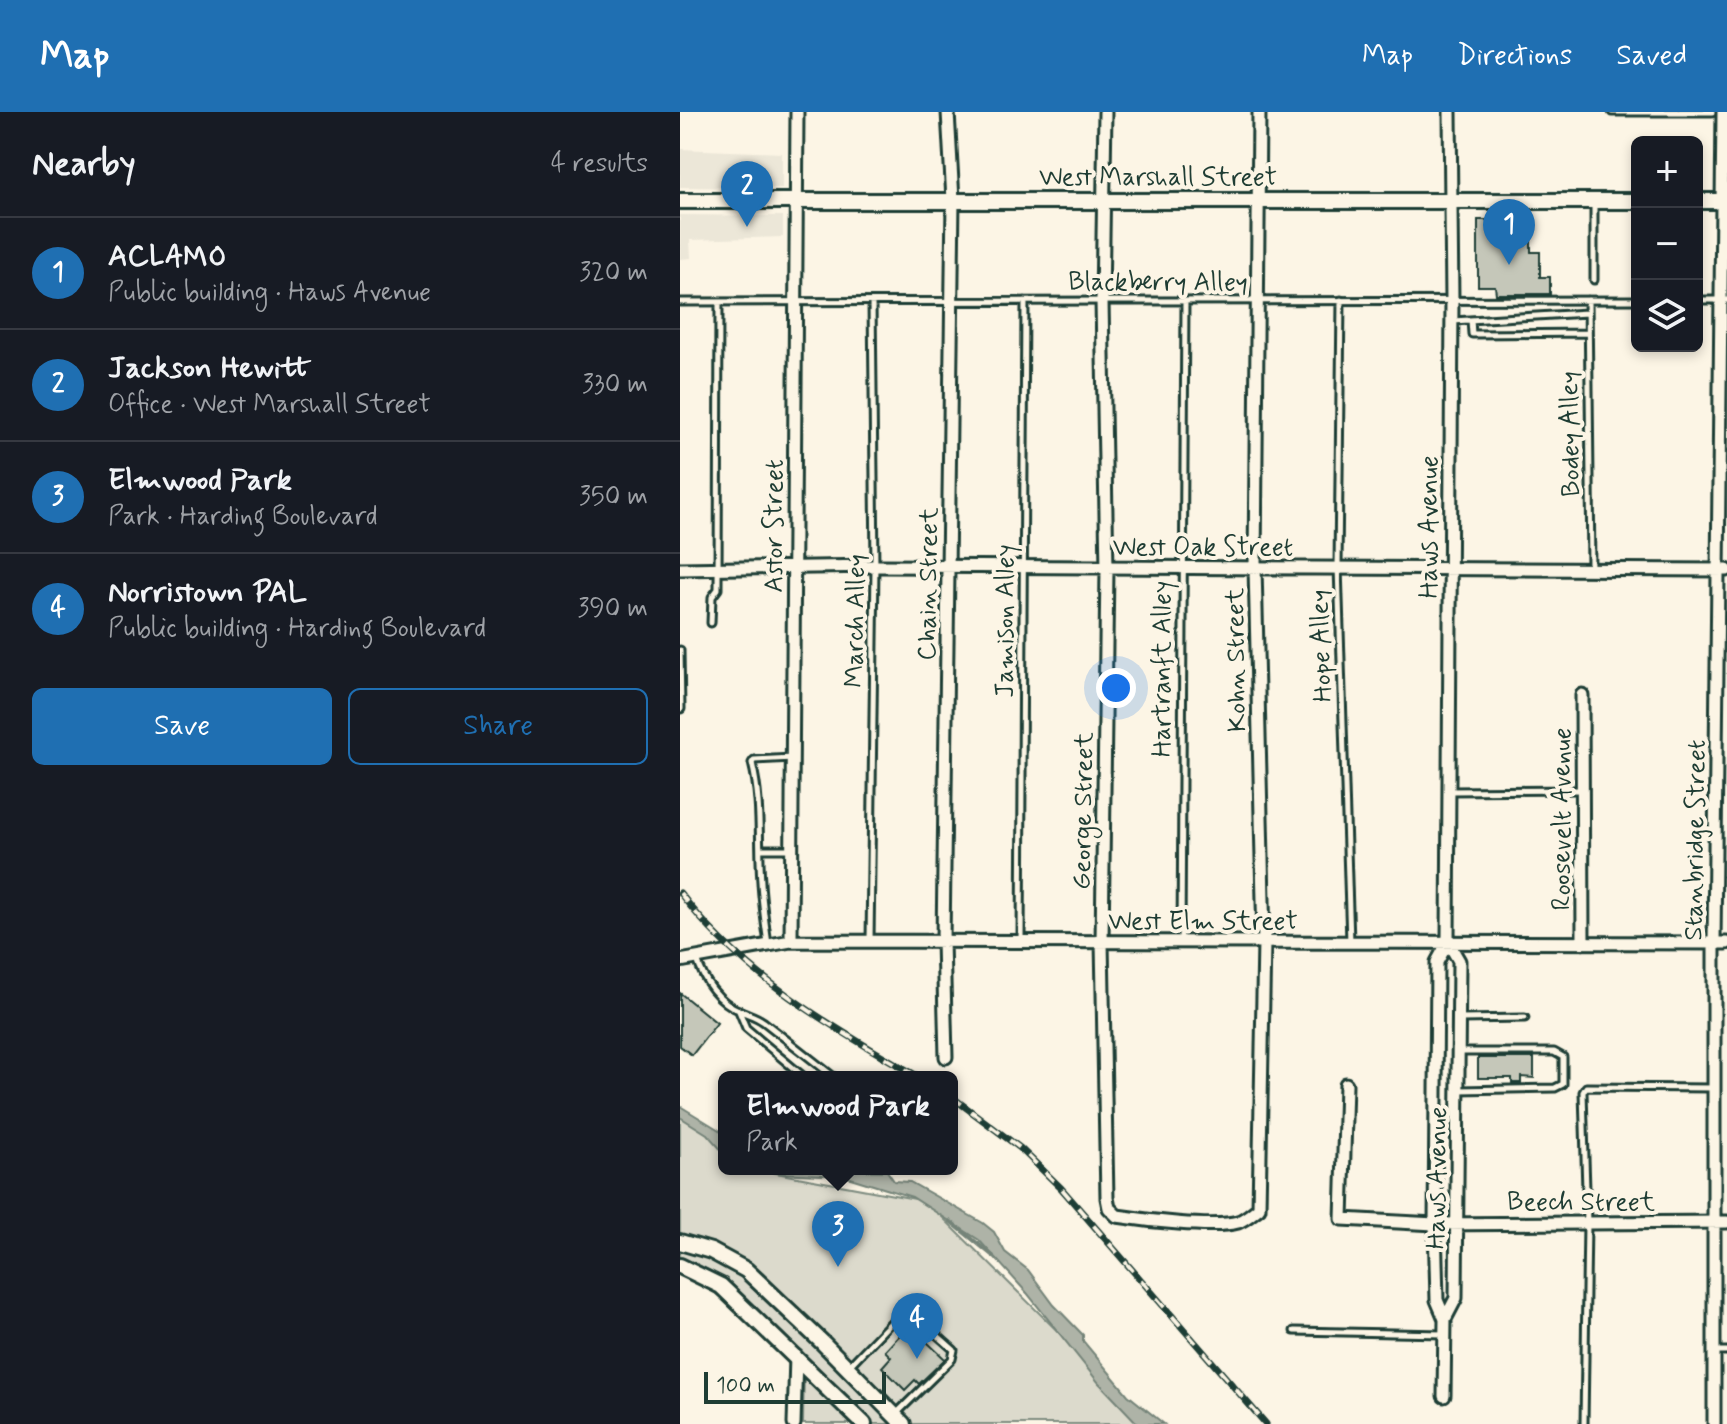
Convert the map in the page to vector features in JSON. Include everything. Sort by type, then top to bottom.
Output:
[{"type":"street","name":"Astor Street","points":[[791,941],[797,112]]},
{"type":"street","name":"Chain Street","points":[[946,1057],[943,941],[953,200],[948,112]]},
{"type":"street","name":"George Street","points":[[1105,112],[1102,301],[1107,569],[1102,942],[1109,1208],[1117,1216],[1201,1223],[1233,1223],[1259,1208]]},
{"type":"street","name":"Kohn Street","points":[[1259,112],[1255,567],[1264,942],[1259,1208]]},
{"type":"street","name":"Haws Avenue","points":[[1444,1396],[1445,1319],[1437,1300],[1435,1224],[1437,962],[1448,942],[1452,322],[1450,112]]},
{"type":"street","name":"Stanbridge Street","points":[[1714,1424],[1714,1351],[1721,1222],[1714,1088],[1721,943],[1723,112]]},
{"type":"street","name":"West Marshall Street","points":[[680,201],[1631,201]]},
{"type":"street","points":[[1703,201],[1724,201]]},
{"type":"street","name":"West Oak Street","points":[[680,569],[875,566],[1723,570]]},
{"type":"street","name":"Roosevelt Avenue","points":[[1582,695],[1583,943]]},
{"type":"street","name":"West Elm Street","points":[[680,961],[791,941],[1721,943]]},
{"type":"street","name":"Haws Avenue","points":[[1445,1319],[1456,1298],[1459,1090],[1459,961],[1448,942]]},
{"type":"street","points":[[1436,1074],[1458,1075]]},
{"type":"street","name":"Beech Street","points":[[1346,1084],[1342,1219],[1435,1224],[1721,1222]]},
{"type":"street","points":[[680,1242],[711,1251],[746,1270],[898,1420]]},
{"type":"street","points":[[680,1266],[721,1286],[796,1355],[864,1424]]},
{"type":"street","points":[[794,1424],[796,1355]]},
{"type":"lane","points":[[1612,112],[1712,112]]},
{"type":"lane","points":[[1594,201],[1594,280]]},
{"type":"lane","name":"Hope Alley","points":[[1341,300],[1338,567],[1350,942]]},
{"type":"lane","name":"Bodey Alley","points":[[1588,300],[1591,568]]},
{"type":"lane","name":"Blackberry Alley","points":[[680,302],[1631,300]]},
{"type":"lane","points":[[1703,300],[1724,300]]},
{"type":"lane","name":"Jamison Alley","points":[[1021,941],[1025,301]]},
{"type":"lane","name":"Hartranft Alley","points":[[1181,942],[1185,301]]},
{"type":"lane","points":[[711,623],[712,597],[718,589],[719,302]]},
{"type":"lane","name":"March Alley","points":[[870,941],[875,566],[872,302]]},
{"type":"lane","points":[[1452,322],[1587,313]]},
{"type":"lane","points":[[1471,320],[1472,334],[1587,333]]},
{"type":"lane","points":[[680,650],[681,709]]},
{"type":"lane","points":[[768,945],[761,881],[756,774],[752,763],[754,760],[793,758]]},
{"type":"lane","points":[[1450,791],[1583,790]]},
{"type":"lane","points":[[761,849],[792,849]]},
{"type":"lane","points":[[697,958],[705,981],[739,1011],[746,1028],[797,1071]]},
{"type":"lane","points":[[739,1011],[752,1013],[826,1071]]},
{"type":"lane","points":[[1459,1019],[1525,1018]]},
{"type":"lane","points":[[1459,1052],[1554,1052],[1563,1057],[1563,1084],[1555,1088],[1459,1090]]},
{"type":"lane","points":[[1584,1424],[1587,1223],[1583,1092],[1586,1087],[1714,1088]]},
{"type":"lane","points":[[848,1368],[901,1312],[910,1311],[954,1350],[952,1359],[898,1420]]},
{"type":"lane","points":[[1294,1331],[1445,1334]]},
{"type":"lane","points":[[1714,1351],[1727,1351]]},
{"type":"shaded area","points":[[680,149],[782,153],[782,188],[680,187]]},
{"type":"shaded area","points":[[680,215],[783,216],[783,237],[690,240],[691,258],[680,259]]},
{"type":"shaded area","points":[[680,1106],[718,1129],[718,1146],[707,1134],[680,1117]]},
{"type":"shaded area","points":[[680,1110],[718,1135],[718,1175],[787,1175],[926,1201],[1126,1399],[1147,1424],[863,1424],[787,1347],[680,1267]]},
{"type":"shaded area","points":[[821,1175],[890,1175],[894,1181],[910,1182],[983,1223],[994,1232],[1005,1252],[1028,1270],[1054,1305],[1083,1335],[1083,1341],[1128,1395],[1164,1424],[1138,1424],[1099,1383],[1027,1293],[979,1240],[912,1197],[844,1176]]},
{"type":"shaded area","points":[[804,1370],[858,1424],[803,1424]]},
{"type":"building","points":[[1478,220],[1531,220],[1531,252],[1540,252],[1540,277],[1550,277],[1550,294],[1496,294],[1495,286],[1478,286]]},
{"type":"building","points":[[680,993],[717,1023],[692,1055],[680,1046]]},
{"type":"building","points":[[1478,1058],[1534,1058],[1534,1078],[1521,1077],[1521,1083],[1512,1083],[1512,1078],[1478,1078]]},
{"type":"building","points":[[909,1325],[945,1359],[919,1384],[915,1380],[905,1390],[882,1367],[891,1357],[885,1351]]},
{"type":"waterway","points":[[950,1221],[993,1256]]},
{"type":"railway","points":[[680,893],[704,922],[760,974],[853,1039],[909,1071]]},
{"type":"railway","points":[[958,1102],[1020,1148],[1061,1188],[1266,1424]]},
{"type":"place","name":"Jackson Hewitt","points":[[747,227]]},
{"type":"place","name":"ACLAMO","points":[[1509,265]]},
{"type":"place","name":"Elmwood Park","points":[[838,1267]]},
{"type":"place","name":"Norristown PAL","points":[[917,1359]]}]
